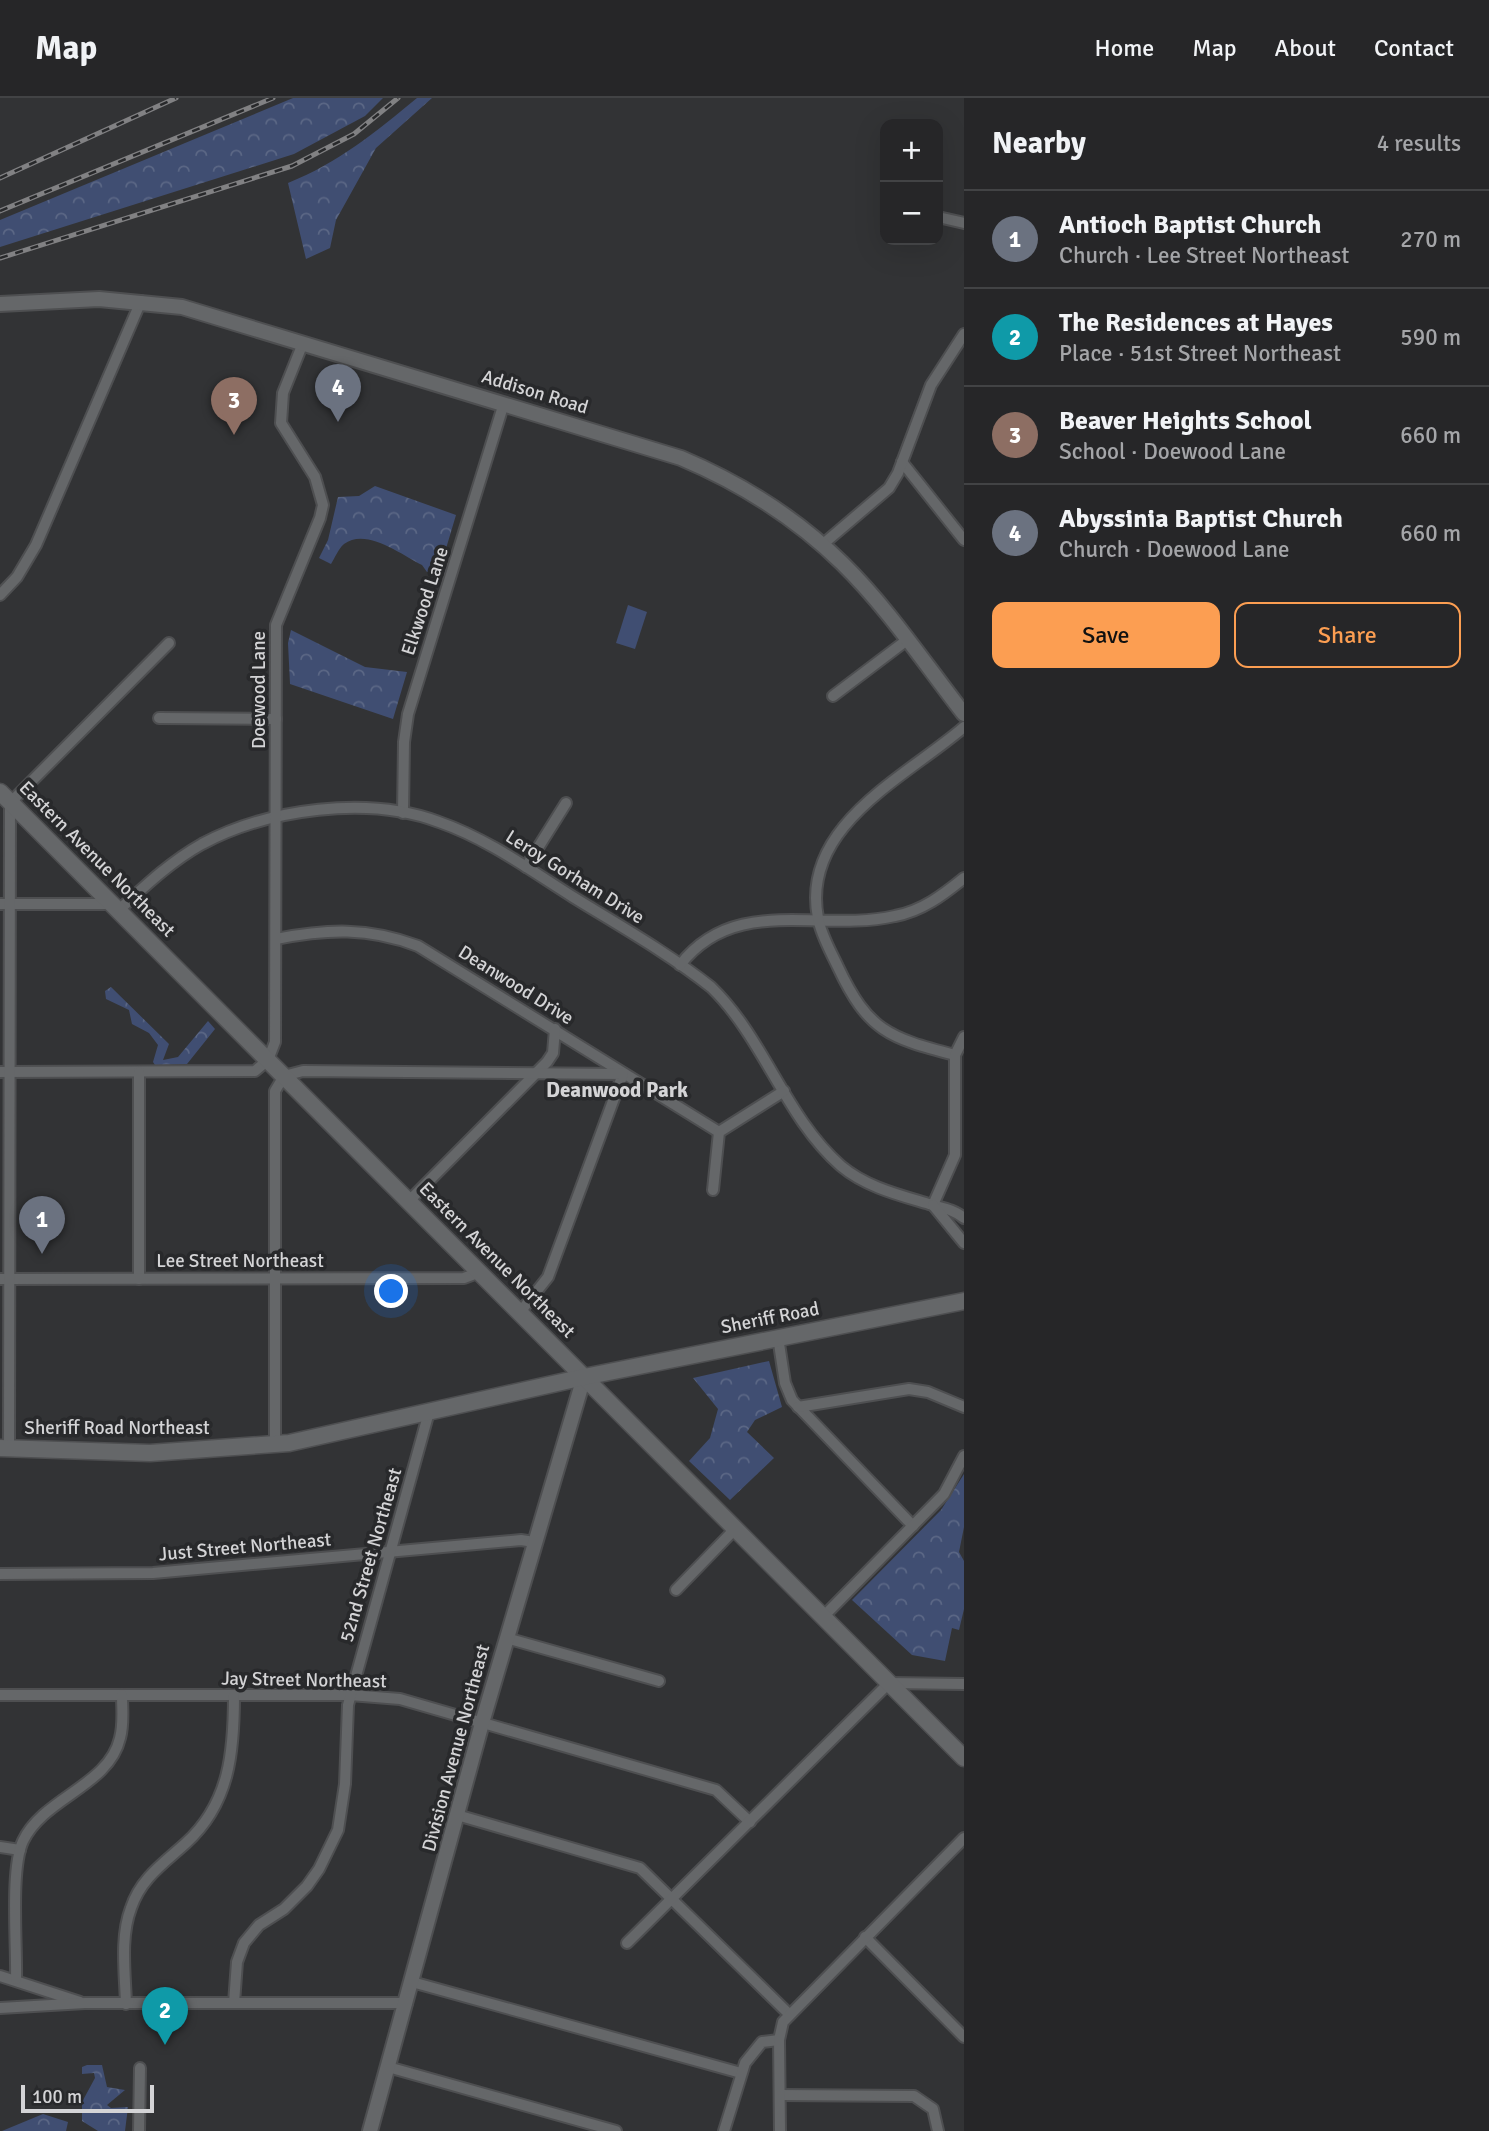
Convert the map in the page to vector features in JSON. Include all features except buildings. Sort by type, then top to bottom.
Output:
[{"type":"main road","name":"Eastern Avenue Northeast","points":[[5,798],[521,1311],[964,1758]]},
{"type":"main road","name":"Sheriff Road","points":[[584,1377],[964,1301]]},
{"type":"main road","name":"Sheriff Road Northeast","points":[[5,1448],[150,1453],[275,1444],[288,1437],[326,1435],[584,1377]]},
{"type":"street","points":[[943,218],[964,223]]},
{"type":"street","name":"Addison Road","points":[[0,304],[69,299],[141,301],[182,307],[651,447],[713,472],[775,509],[822,544],[860,582],[964,714]]},
{"type":"street","points":[[0,595],[17,577],[36,545],[141,301]]},
{"type":"street","points":[[822,544],[883,494],[902,463],[931,385],[964,334]]},
{"type":"street","name":"Doewood Lane","points":[[268,1060],[275,1042],[276,625],[323,505],[316,477],[281,423],[283,393],[303,343]]},
{"type":"street","name":"Elkwood Lane","points":[[403,813],[404,742],[408,714],[504,403]]},
{"type":"street","points":[[902,463],[964,540]]},
{"type":"street","points":[[833,696],[907,640]]},
{"type":"street","points":[[5,1448],[5,798],[169,643]]},
{"type":"street","points":[[159,718],[276,719]]},
{"type":"street","points":[[955,1055],[901,1039],[871,1021],[851,995],[818,920],[819,870],[840,831],[879,794],[964,727]]},
{"type":"street","points":[[526,867],[566,803]]},
{"type":"street","name":"Leroy Gorham Drive","points":[[116,907],[201,845],[230,831],[276,817],[335,809],[403,813],[437,820],[468,833],[526,867],[680,965],[717,993],[821,1144],[847,1171],[873,1186],[950,1209],[964,1218]]},
{"type":"street","points":[[680,965],[704,939],[733,926],[757,921],[861,920],[897,916],[924,906],[964,878]]},
{"type":"street","points":[[5,904],[116,907]]},
{"type":"street","name":"Deanwood Drive","points":[[276,939],[322,930],[349,930],[396,937],[442,959],[719,1132]]},
{"type":"street","points":[[409,1201],[553,1053],[555,1030]]},
{"type":"street","points":[[964,1037],[955,1055],[960,1147],[933,1205],[964,1243]]},
{"type":"street","points":[[5,1072],[256,1071],[268,1060]]},
{"type":"street","points":[[275,1444],[275,1091],[284,1076],[303,1071],[623,1074],[548,1277],[521,1311]]},
{"type":"street","points":[[139,1072],[139,1279]]},
{"type":"street","points":[[713,1190],[719,1132],[784,1091]]},
{"type":"street","name":"Lee Street Northeast","points":[[5,1279],[464,1279],[480,1272]]},
{"type":"street","points":[[778,1337],[787,1390],[798,1407],[913,1526]]},
{"type":"street","name":"Division Avenue Northeast","points":[[370,2131],[506,1638],[584,1377]]},
{"type":"street","points":[[798,1407],[909,1389],[923,1390],[964,1407]]},
{"type":"street","name":"52nd Street Northeast","points":[[234,2003],[237,1962],[244,1943],[259,1925],[284,1909],[307,1886],[319,1869],[338,1830],[344,1803],[350,1695],[429,1412]]},
{"type":"street","points":[[823,1617],[948,1490],[964,1456]]},
{"type":"street","points":[[676,1590],[735,1528]]},
{"type":"street","name":"Just Street Northeast","points":[[0,1574],[153,1573],[521,1540],[534,1542]]},
{"type":"street","points":[[506,1638],[659,1681]]},
{"type":"street","points":[[627,1944],[889,1683],[964,1684]]},
{"type":"street","name":"Jay Street Northeast","points":[[0,1695],[350,1695],[400,1699],[716,1790],[750,1822]]},
{"type":"street","points":[[16,1979],[17,1868],[20,1850],[41,1816],[102,1769],[112,1757],[121,1734],[122,1695]]},
{"type":"street","points":[[125,2004],[125,1940],[131,1908],[150,1874],[196,1833],[223,1791],[233,1753],[234,1695]]},
{"type":"street","points":[[457,1815],[632,1864],[651,1877],[673,1898],[789,2014]]},
{"type":"street","points":[[780,2131],[781,2026],[789,2014],[964,1838]]},
{"type":"street","points":[[0,1847],[20,1850]]},
{"type":"street","points":[[865,1937],[964,2037]]},
{"type":"street","points":[[0,1976],[85,2003]]},
{"type":"street","points":[[412,1982],[741,2073]]},
{"type":"street","points":[[0,2008],[85,2003],[407,2003]]},
{"type":"street","points":[[724,2131],[748,2056],[759,2044],[779,2040]]},
{"type":"street","points":[[388,2067],[616,2131]]},
{"type":"street","points":[[139,2068],[139,2131]]},
{"type":"street","points":[[780,2095],[914,2096],[930,2106],[938,2128]]},
{"type":"green space","points":[[293,98],[383,98],[365,116],[294,154],[0,247],[0,220]]},
{"type":"green space","points":[[417,98],[432,98],[376,148],[336,220],[330,248],[306,259],[288,183],[340,156]]},
{"type":"green space","points":[[375,486],[456,515],[439,572],[427,572],[422,565],[394,549],[363,539],[344,544],[331,564],[319,558],[328,540],[338,497],[359,496]]},
{"type":"green space","points":[[628,605],[647,612],[635,649],[616,643]]},
{"type":"green space","points":[[291,630],[365,667],[407,672],[393,719],[290,684],[288,643]]},
{"type":"green space","points":[[111,987],[169,1044],[163,1060],[178,1057],[208,1021],[215,1029],[187,1064],[155,1065],[153,1062],[158,1045],[149,1033],[132,1024],[129,1010],[106,999],[105,991]]},
{"type":"green space","points":[[769,1361],[782,1407],[755,1420],[747,1432],[774,1458],[730,1500],[689,1461],[710,1438],[718,1409],[693,1378]]},
{"type":"green space","points":[[964,1474],[964,1527],[959,1552],[964,1561],[964,1609],[959,1630],[952,1628],[945,1661],[912,1655],[852,1600],[941,1510]]},
{"type":"green space","points":[[102,2065],[107,2087],[125,2090],[107,2105],[111,2108],[128,2107],[125,2131],[98,2131],[82,2121],[82,2102],[95,2078],[94,2073],[82,2074],[82,2067]]},
{"type":"green space","points":[[43,2114],[68,2122],[66,2131],[2,2131]]},
{"type":"railway","points":[[0,178],[176,98]]},
{"type":"railway","points":[[0,211],[273,98]]},
{"type":"railway","points":[[0,258],[292,166],[354,134],[398,98]]},
{"type":"place","name":"Abyssinia Baptist Church","points":[[338,422]]},
{"type":"place","name":"Beaver Heights School","points":[[234,435]]},
{"type":"place","name":"Antioch Baptist Church","points":[[42,1254]]},
{"type":"place","name":"The Residences at Hayes","points":[[165,2045]]},
{"type":"district","name":"Deanwood Park","points":[[617,1090]]}]
